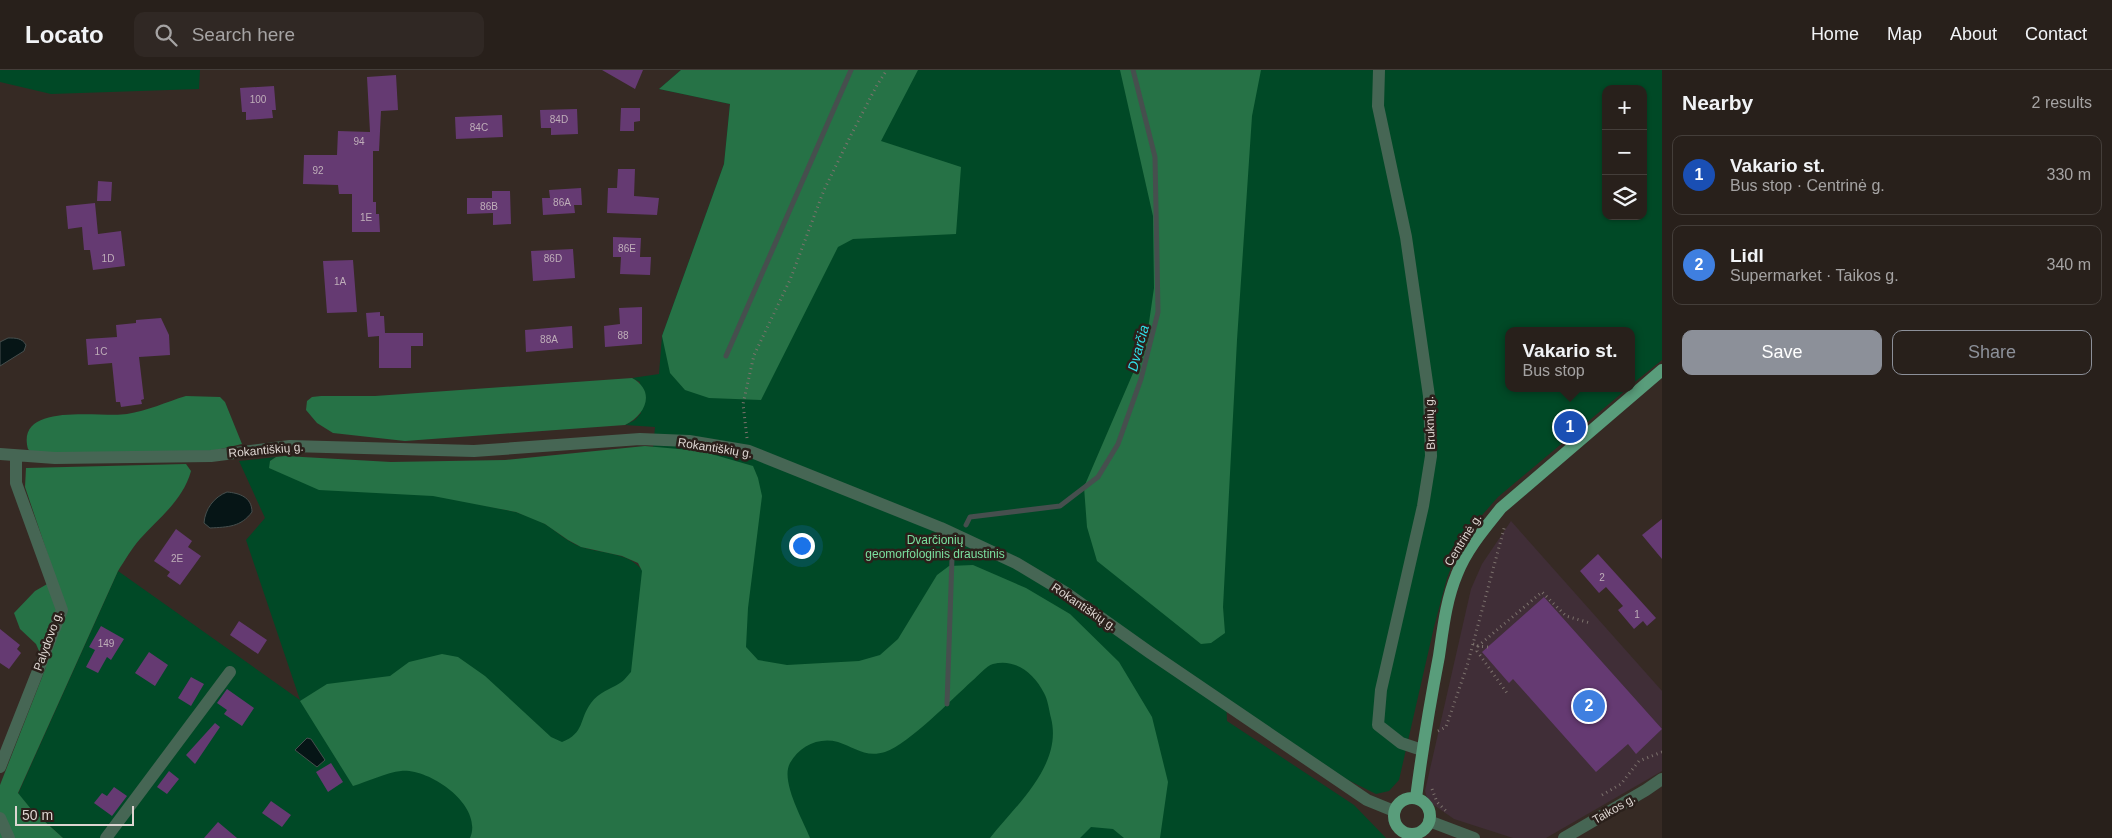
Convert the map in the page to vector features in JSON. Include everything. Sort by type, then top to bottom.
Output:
[{"type":"main road","name":"Centrinė g.","points":[[1416,798],[1422,750],[1448,601],[1457,573],[1469,552],[1483,530],[1501,508],[1662,370]]},
{"type":"main road","points":[[1416,798],[1426,806],[1429,820],[1425,828],[1406,836],[1397,826],[1394,819],[1394,811],[1398,804],[1405,799],[1416,798]]},
{"type":"street","name":"Bruknių g.","points":[[1379,70],[1378,106],[1406,237],[1430,396],[1430,456],[1420,516],[1380,690],[1378,725],[1401,743],[1422,750]]},
{"type":"street","name":"Rokantiškių g.","points":[[0,454],[55,458],[211,456],[290,446],[474,451],[640,439],[689,441],[749,451],[941,528],[1016,563],[1066,593],[1149,652],[1367,800],[1394,811]]},
{"type":"street","name":"Palydovo g.","points":[[0,767],[62,610],[16,483],[16,456]]},
{"type":"street","points":[[106,838],[230,672]]},
{"type":"street","name":"Taikos g.","points":[[1564,838],[1662,779]]},
{"type":"street","points":[[0,818],[9,838]]},
{"type":"street","points":[[1429,820],[1474,838]]},
{"type":"path","points":[[749,451],[744,404],[754,355],[790,280],[828,181],[854,128],[887,70]]},
{"type":"path","points":[[1435,726],[1433,735],[1446,727],[1473,644],[1507,520],[1501,526]]},
{"type":"path","points":[[1507,693],[1477,651],[1478,646],[1542,592],[1566,616],[1590,622]]},
{"type":"path","points":[[1473,644],[1488,646]]},
{"type":"path","points":[[1602,794],[1620,784],[1639,761],[1662,752]]},
{"type":"path","points":[[1432,782],[1433,794],[1441,808],[1456,817],[1453,830]]},
{"type":"shaded area","points":[[8,338],[16,338],[26,345],[24,351],[0,366],[0,342]]},
{"type":"shaded area","points":[[227,492],[236,493],[247,499],[252,512],[239,523],[210,528],[204,523],[208,508],[214,500]]},
{"type":"shaded area","points":[[1511,521],[1662,691],[1662,771],[1546,838],[1513,838],[1454,819],[1428,801],[1425,791],[1471,589],[1482,564]]},
{"type":"shaded area","points":[[307,738],[311,739],[325,760],[317,767],[295,750]]},
{"type":"green space","points":[[0,70],[200,70],[199,89],[51,94],[0,82]]},
{"type":"green space","name":"Dvarčionių geomorfologinis draustinis","points":[[681,70],[1662,70],[1662,360],[1635,382],[1635,327],[1505,327],[1505,392],[1623,392],[1498,497],[1476,522],[1459,548],[1447,578],[1434,627],[1399,780],[1389,791],[1376,794],[1346,779],[1226,698],[1227,721],[1354,805],[1386,838],[63,838],[31,809],[18,794],[118,571],[300,700],[246,540],[265,518],[239,461],[276,457],[270,461],[516,512],[542,522],[577,545],[615,554],[630,560],[642,570],[655,427],[625,425],[635,420],[641,413],[640,382],[632,378],[659,374],[662,336],[724,164],[730,104],[659,89]]},
{"type":"green space","points":[[681,70],[918,70],[881,141],[961,167],[956,234],[853,239],[838,247],[761,400],[709,398],[685,390],[670,373],[662,336],[724,164],[730,104],[659,89]]},
{"type":"green space","points":[[1120,70],[1261,70],[1252,116],[1237,340],[1223,607],[1225,633],[1211,643],[1201,644],[1097,561],[1087,527],[1084,487],[1146,343],[1154,288],[1153,216]]},
{"type":"green space","points":[[632,378],[644,389],[645,403],[638,415],[625,425],[405,441],[333,433],[317,423],[306,410],[307,401],[312,397],[321,396],[375,396]]},
{"type":"green space","points":[[186,396],[220,397],[225,402],[242,444],[212,451],[32,453],[28,449],[27,434],[34,424],[47,418],[63,415],[134,413]]},
{"type":"green space","points":[[645,446],[701,451],[753,466],[762,496],[748,608],[746,647],[758,660],[787,665],[859,661],[880,655],[898,639],[937,575],[949,566],[973,565],[1026,588],[1070,614],[1119,662],[1152,717],[1168,782],[1160,838],[1124,838],[1113,829],[1091,827],[1080,838],[990,838],[1035,783],[1044,768],[1050,752],[1053,735],[1047,702],[1040,686],[1029,673],[1009,663],[993,664],[982,671],[918,731],[885,752],[871,754],[838,742],[823,741],[810,744],[799,752],[790,763],[788,780],[790,790],[810,838],[470,838],[472,826],[469,814],[462,802],[452,791],[426,776],[401,771],[383,775],[353,786],[300,701],[327,684],[390,676],[409,662],[442,654],[458,657],[485,676],[551,737],[562,742],[578,730],[587,709],[594,699],[621,682],[631,672],[642,571],[638,563],[622,556],[581,547],[545,524],[516,512],[433,496],[319,490],[269,468],[270,461],[276,457],[285,456],[391,462],[505,460]]},
{"type":"green space","points":[[186,464],[191,471],[177,499],[137,543],[118,571],[18,793],[31,809],[63,838],[0,838],[0,785],[46,667],[36,644],[20,629],[14,613],[35,591],[56,579],[25,487],[26,468]]},
{"type":"building","points":[[602,70],[643,70],[635,89]]},
{"type":"building","points":[[396,75],[398,110],[381,111],[379,151],[373,151],[373,202],[376,202],[376,214],[379,214],[380,232],[352,232],[352,194],[339,194],[338,185],[303,184],[304,155],[337,155],[338,131],[370,132],[367,77]]},
{"type":"building","points":[[274,86],[276,110],[272,110],[273,118],[246,120],[246,112],[242,112],[240,88]]},
{"type":"building","points":[[621,108],[640,108],[640,121],[634,122],[634,131],[620,131]]},
{"type":"building","points":[[577,109],[578,134],[551,135],[551,128],[541,128],[540,110]]},
{"type":"building","points":[[502,115],[503,137],[456,139],[455,117]]},
{"type":"building","points":[[618,169],[635,169],[634,196],[659,198],[657,215],[607,213],[608,188],[617,188]]},
{"type":"building","points":[[98,181],[112,182],[111,201],[97,201]]},
{"type":"building","points":[[581,188],[582,205],[574,205],[575,213],[543,215],[542,198],[550,198],[549,190]]},
{"type":"building","points":[[492,191],[510,191],[511,224],[493,225],[493,213],[467,214],[467,198],[492,198]]},
{"type":"building","points":[[95,203],[98,234],[121,231],[125,266],[93,270],[90,250],[84,250],[82,227],[68,229],[66,206]]},
{"type":"building","points":[[613,237],[641,238],[640,257],[651,257],[650,275],[620,274],[621,257],[613,257]]},
{"type":"building","points":[[573,249],[575,278],[533,281],[531,251]]},
{"type":"building","points":[[353,260],[357,312],[327,313],[323,261]]},
{"type":"building","points":[[642,307],[642,344],[605,347],[604,326],[620,324],[619,308]]},
{"type":"building","points":[[380,312],[380,316],[384,316],[385,333],[423,333],[423,346],[411,346],[411,368],[379,368],[379,336],[368,337],[366,313]]},
{"type":"building","points":[[161,318],[169,335],[170,355],[139,357],[144,399],[141,400],[142,404],[121,407],[120,402],[116,402],[112,363],[88,365],[86,339],[117,337],[116,325],[136,323],[136,320]]},
{"type":"building","points":[[572,326],[573,348],[526,352],[525,330]]},
{"type":"building","points":[[1662,519],[1662,559],[1642,535]]},
{"type":"building","points":[[176,529],[192,541],[188,547],[201,556],[180,585],[167,576],[170,572],[154,561]]},
{"type":"building","points":[[1598,554],[1656,618],[1647,626],[1643,621],[1634,629],[1618,610],[1623,606],[1606,587],[1599,593],[1580,571]]},
{"type":"building","points":[[1544,597],[1662,729],[1636,754],[1628,744],[1596,772],[1513,679],[1509,683],[1482,652]]},
{"type":"building","points":[[239,621],[267,640],[258,654],[230,635]]},
{"type":"building","points":[[101,626],[124,639],[111,660],[107,657],[98,673],[86,667],[95,650],[89,647]]},
{"type":"building","points":[[0,629],[20,645],[17,649],[21,653],[9,669],[0,663]]},
{"type":"building","points":[[149,652],[168,665],[155,686],[135,673]]},
{"type":"building","points":[[191,677],[204,684],[191,706],[178,698]]},
{"type":"building","points":[[227,689],[254,708],[242,726],[224,714],[227,710],[217,703]]},
{"type":"building","points":[[215,723],[220,727],[195,764],[186,755]]},
{"type":"building","points":[[331,763],[343,782],[328,792],[316,772]]},
{"type":"building","points":[[169,771],[179,779],[167,794],[157,787]]},
{"type":"building","points":[[114,787],[127,796],[112,816],[94,803],[102,793],[107,796]]},
{"type":"building","points":[[271,801],[291,815],[282,827],[262,813]]},
{"type":"building","points":[[218,822],[237,838],[204,838]]},
{"type":"waterway","points":[[726,356],[851,70]]},
{"type":"waterway","name":"Dvarčia","points":[[966,525],[970,517],[1060,506],[1098,477],[1118,444],[1141,379],[1158,312],[1155,157],[1133,70]]},
{"type":"waterway","name":"Dvarčia","points":[[947,704],[952,558],[955,551]]},
{"type":"place","name":"Vakario st.","points":[[1570,427]]},
{"type":"place","name":"Lidl","points":[[1589,706]]}]
